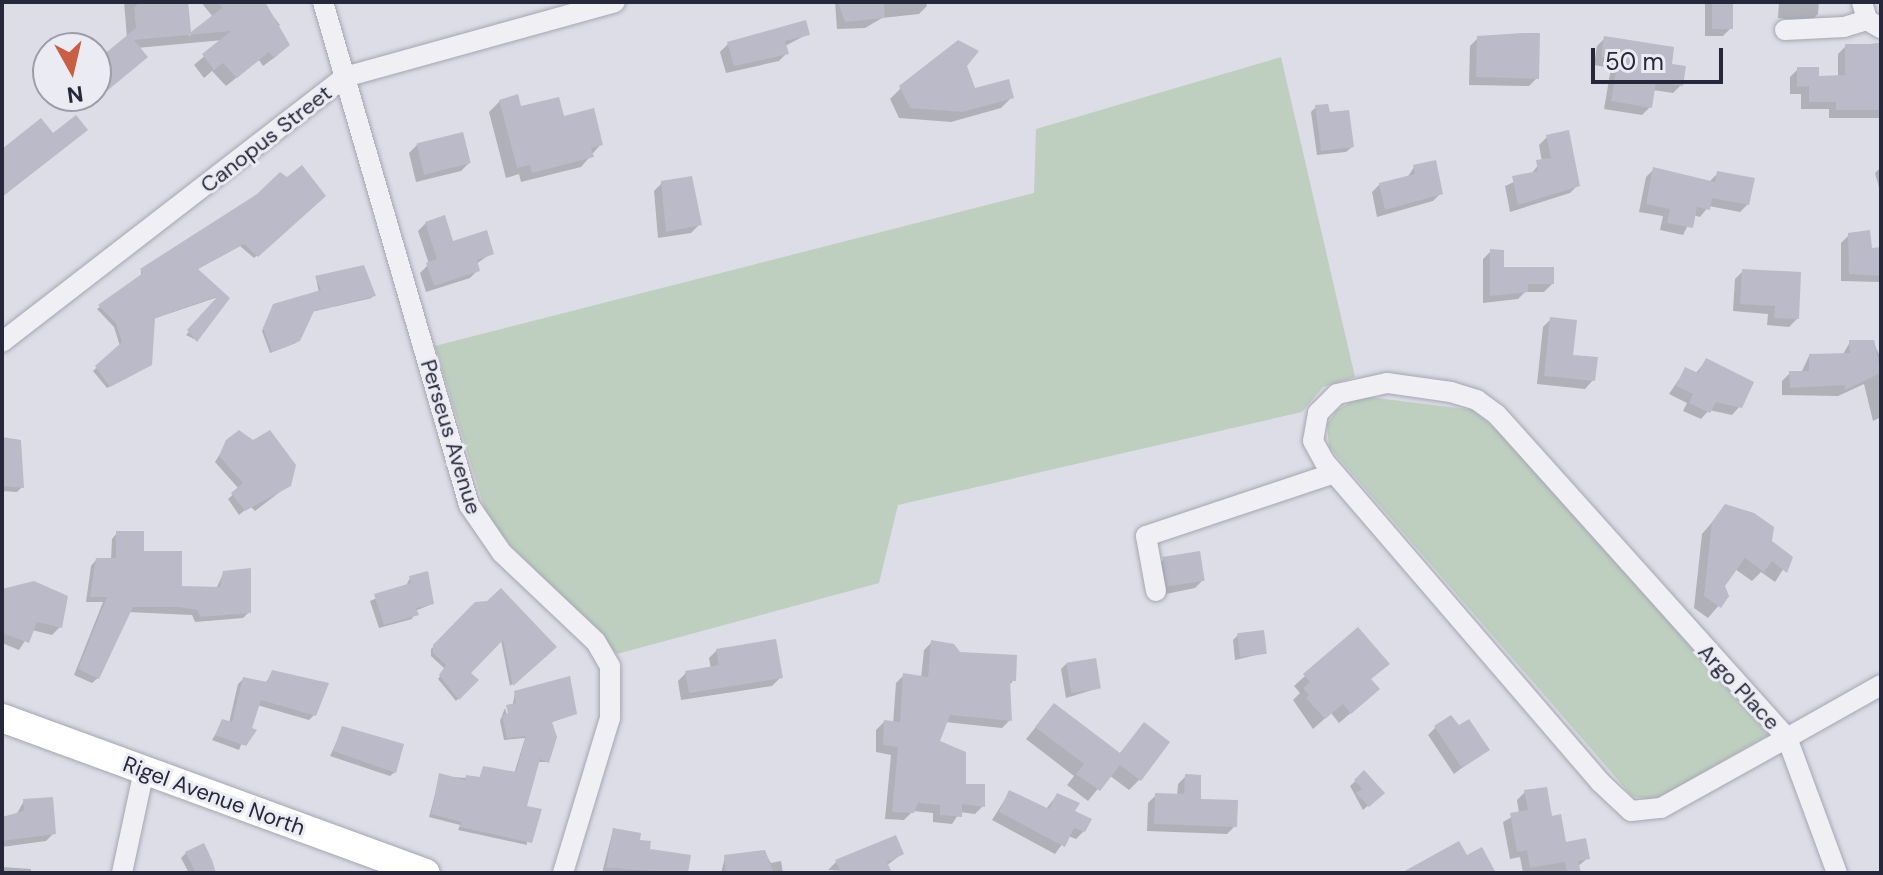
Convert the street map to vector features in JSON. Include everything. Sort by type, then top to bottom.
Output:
[{"type":"main road","name":"Rigel Avenue North","points":[[2,718],[386,873]]},
{"type":"main road","name":"Rigel Avenue North","points":[[2,731],[425,873]]},
{"type":"street","name":"Perseus Avenue","points":[[323,2],[474,515],[502,553],[596,642],[610,666],[610,718],[563,873]]},
{"type":"street","name":"Canopus Street","points":[[2,342],[345,77],[615,2]]},
{"type":"street","points":[[1785,30],[1844,27],[1870,17]]},
{"type":"street","name":"Argo Place","points":[[1387,383],[1477,400],[1517,434],[1787,738],[1661,808],[1631,811],[1600,782],[1334,473],[1313,441],[1313,425],[1324,402],[1337,394],[1387,383]]},
{"type":"street","points":[[1156,591],[1146,536],[1334,473]]},
{"type":"street","points":[[1837,873],[1787,738],[1881,685]]},
{"type":"street","points":[[122,873],[142,776]]},
{"type":"green space","points":[[1281,57],[1355,377],[1323,387],[1302,412],[898,505],[879,583],[617,654],[489,523],[435,346],[1034,193],[1036,129]]},
{"type":"green space","points":[[1361,396],[1473,410],[1514,445],[1768,735],[1654,801],[1632,796],[1329,447],[1327,424],[1337,410]]},
{"type":"building","points":[[139,2],[188,2],[191,32],[222,8],[218,2],[265,2],[290,45],[274,58],[269,52],[237,78],[223,63],[214,70],[202,54],[231,31],[134,40],[148,57],[112,87],[112,48],[136,28],[134,8]]},
{"type":"building","points":[[838,2],[884,2],[885,18],[845,22]]},
{"type":"building","points":[[1712,2],[1733,2],[1733,29],[1712,29]]},
{"type":"building","points":[[806,20],[810,35],[785,41],[789,54],[734,66],[727,42]]},
{"type":"building","points":[[1540,33],[1539,79],[1476,77],[1477,36]]},
{"type":"building","points":[[1604,36],[1674,47],[1672,64],[1686,66],[1683,86],[1656,82],[1652,108],[1611,101],[1618,60],[1601,57]]},
{"type":"building","points":[[958,40],[979,51],[967,66],[975,88],[1009,79],[1014,98],[963,112],[910,108],[899,86]]},
{"type":"building","points":[[1845,44],[1881,44],[1881,110],[1836,110],[1836,102],[1809,102],[1809,86],[1797,87],[1797,67],[1819,67],[1819,76],[1845,75]]},
{"type":"building","points":[[518,94],[521,106],[559,97],[564,116],[594,108],[603,145],[591,148],[594,157],[532,173],[530,165],[517,168],[499,100]]},
{"type":"building","points":[[1328,104],[1330,112],[1349,110],[1354,147],[1321,151],[1315,105]]},
{"type":"building","points":[[76,115],[88,130],[2,197],[2,149],[41,118],[53,133]]},
{"type":"building","points":[[1569,130],[1580,186],[1518,205],[1512,176],[1538,171],[1536,160],[1551,158],[1546,135]]},
{"type":"building","points":[[463,132],[471,163],[424,175],[416,144]]},
{"type":"building","points":[[1436,160],[1443,194],[1385,210],[1379,183],[1415,174],[1413,165]]},
{"type":"building","points":[[302,165],[326,196],[258,257],[244,244],[198,269],[230,298],[197,342],[187,330],[218,296],[155,318],[152,365],[110,387],[95,366],[122,342],[116,323],[98,305],[143,273],[140,269],[257,194],[280,172],[287,177]]},
{"type":"building","points":[[1653,167],[1715,182],[1717,171],[1755,178],[1749,205],[1712,198],[1710,210],[1697,207],[1693,228],[1667,223],[1670,209],[1646,204]]},
{"type":"building","points":[[692,176],[702,225],[666,232],[661,181]]},
{"type":"building","points":[[445,215],[453,241],[487,230],[494,254],[477,260],[480,271],[434,286],[426,263],[437,259],[425,222]]},
{"type":"building","points":[[1870,230],[1872,248],[1881,247],[1881,276],[1849,274],[1848,233]]},
{"type":"building","points":[[1490,249],[1504,250],[1504,267],[1554,267],[1554,284],[1528,284],[1528,292],[1490,296]]},
{"type":"building","points":[[364,265],[376,296],[314,311],[300,341],[272,352],[263,328],[273,304],[321,290],[315,276]]},
{"type":"building","points":[[1742,269],[1801,272],[1799,319],[1774,318],[1775,306],[1740,304]]},
{"type":"building","points":[[1550,317],[1577,320],[1573,355],[1598,357],[1595,381],[1544,376]]},
{"type":"building","points":[[1849,340],[1874,340],[1881,373],[1845,390],[1845,385],[1790,388],[1789,371],[1809,371],[1809,354],[1850,353]]},
{"type":"building","points":[[1706,358],[1754,382],[1742,408],[1716,402],[1710,413],[1689,403],[1693,394],[1676,386],[1685,367],[1698,373]]},
{"type":"building","points":[[239,430],[253,440],[270,430],[296,465],[291,486],[245,511],[231,493],[243,483],[219,456],[226,440]]},
{"type":"building","points":[[2,437],[21,440],[24,488],[2,486]]},
{"type":"building","points":[[1725,504],[1754,513],[1774,527],[1772,541],[1793,557],[1787,573],[1772,561],[1764,572],[1745,558],[1725,586],[1729,596],[1721,608],[1704,596],[1712,522]]},
{"type":"building","points":[[116,531],[144,531],[144,551],[182,551],[182,586],[220,587],[223,571],[251,568],[251,613],[201,617],[197,610],[179,607],[133,607],[99,679],[78,669],[107,597],[90,597],[96,558],[116,558]]},
{"type":"building","points":[[1200,551],[1205,581],[1167,587],[1162,557]]},
{"type":"building","points":[[428,571],[434,604],[416,608],[419,615],[384,625],[374,594],[411,583],[409,576]]},
{"type":"building","points":[[34,581],[68,596],[62,628],[37,622],[29,643],[2,633],[2,589]]},
{"type":"building","points":[[501,588],[557,647],[513,686],[503,640],[471,673],[479,680],[459,700],[439,675],[446,665],[433,653],[433,645],[475,602],[487,601]]},
{"type":"building","points":[[1358,627],[1390,664],[1371,679],[1380,689],[1351,714],[1343,704],[1325,719],[1306,698],[1309,695],[1303,688],[1310,682],[1303,674]]},
{"type":"building","points":[[1264,630],[1267,654],[1240,657],[1237,633]]},
{"type":"building","points":[[776,639],[783,678],[689,693],[685,671],[719,665],[716,649]]},
{"type":"building","points":[[931,640],[954,644],[960,652],[1017,655],[1016,681],[1010,681],[1012,721],[950,715],[940,741],[966,752],[966,784],[985,784],[985,807],[962,804],[962,817],[940,815],[940,805],[918,803],[914,813],[892,812],[898,747],[883,745],[884,720],[900,722],[903,673],[928,677]]},
{"type":"building","points":[[1096,658],[1101,689],[1071,693],[1066,663]]},
{"type":"building","points":[[272,670],[329,683],[316,716],[261,700],[252,728],[257,730],[246,746],[215,735],[222,719],[232,722],[243,677],[267,682]]},
{"type":"building","points":[[570,676],[577,714],[552,722],[557,737],[549,763],[540,759],[527,806],[542,809],[532,843],[460,827],[461,822],[431,814],[439,773],[465,780],[466,775],[480,777],[483,766],[516,772],[526,736],[507,738],[502,716],[508,713],[506,705],[516,703],[514,691]]},
{"type":"building","points":[[1054,703],[1120,753],[1144,722],[1170,742],[1141,781],[1120,765],[1100,791],[1076,774],[1084,764],[1035,727]]},
{"type":"building","points":[[1451,715],[1459,725],[1469,719],[1490,750],[1462,768],[1434,726]]},
{"type":"building","points":[[342,726],[404,744],[396,773],[333,751]]},
{"type":"building","points":[[1364,770],[1385,793],[1369,807],[1356,793],[1362,789],[1354,780]]},
{"type":"building","points":[[1185,774],[1201,775],[1201,799],[1238,800],[1237,827],[1154,824],[1155,793],[1184,794]]},
{"type":"building","points":[[1547,787],[1552,816],[1561,814],[1566,842],[1586,838],[1590,859],[1578,861],[1581,873],[1567,873],[1565,862],[1530,868],[1527,850],[1517,852],[1510,813],[1528,810],[1524,790]]},
{"type":"building","points":[[1009,790],[1049,809],[1057,793],[1080,803],[1075,811],[1092,819],[1085,832],[1074,828],[1065,847],[999,812]]},
{"type":"building","points":[[53,797],[56,834],[2,841],[2,817],[24,811],[23,799]]},
{"type":"building","points":[[613,828],[641,833],[640,840],[651,841],[650,849],[691,855],[688,873],[606,868]]},
{"type":"building","points":[[896,835],[904,854],[887,862],[892,873],[841,873],[835,860]]},
{"type":"building","points":[[1459,841],[1467,855],[1482,847],[1496,873],[1401,873]]},
{"type":"building","points":[[204,843],[216,873],[196,873],[185,852]]},
{"type":"building","points":[[765,850],[774,873],[726,873],[724,855]]}]
